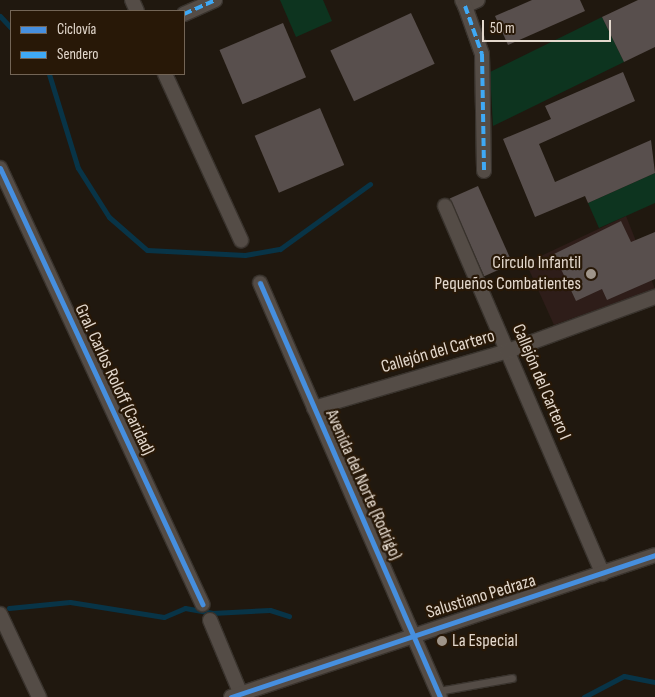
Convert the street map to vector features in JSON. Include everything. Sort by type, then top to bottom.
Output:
[{"type":"street","points":[[185,14],[215,0]]},
{"type":"street","points":[[478,0],[463,3],[482,54],[484,171]]},
{"type":"street","points":[[166,75],[241,240]]},
{"type":"street","name":"Gral. Carlos Roloff (Caridad)","points":[[0,168],[202,604]]},
{"type":"street","name":"Callejón del Cartero I","points":[[445,206],[604,574]]},
{"type":"street","name":"Avenida del Norte (Rodrigo)","points":[[260,283],[439,694]]},
{"type":"street","name":"Callejón del Cartero","points":[[314,408],[508,351],[655,297]]},
{"type":"street","name":"Salustiano Pedraza","points":[[238,696],[412,633],[604,574],[655,555]]},
{"type":"street","points":[[0,614],[39,697]]},
{"type":"street","points":[[210,620],[238,696]]},
{"type":"lane","points":[[439,694],[512,678]]},
{"type":"shaded area","name":"Círculo Infantil Pequeños Combatientes","points":[[626,216],[655,289],[554,325],[526,263]]},
{"type":"green space","points":[[280,0],[323,0],[332,21],[296,37]]},
{"type":"green space","points":[[602,17],[624,62],[493,126],[490,72]]},
{"type":"green space","points":[[655,173],[655,203],[599,228],[588,203]]},
{"type":"building","points":[[532,0],[580,0],[585,11],[508,45],[495,16]]},
{"type":"building","points":[[638,0],[655,0],[655,47],[624,62],[602,17]]},
{"type":"building","points":[[411,13],[435,64],[354,101],[330,51]]},
{"type":"building","points":[[283,23],[306,77],[243,104],[219,50]]},
{"type":"building","points":[[623,72],[635,101],[539,144],[555,182],[651,140],[655,173],[588,203],[585,196],[535,217],[503,139],[551,119],[545,106]]},
{"type":"building","points":[[320,108],[344,165],[279,193],[255,136]]},
{"type":"building","points":[[478,186],[513,264],[484,276],[450,199]]},
{"type":"building","points":[[621,221],[631,242],[655,232],[655,279],[607,300],[602,289],[576,301],[554,254]]},
{"type":"waterway","points":[[0,16],[10,27]]},
{"type":"waterway","points":[[49,75],[78,168],[109,217],[147,250],[245,255],[280,249],[370,184]]},
{"type":"waterway","points":[[9,608],[70,602],[164,617],[185,608],[212,613],[270,610],[289,616]]},
{"type":"waterway","points":[[584,697],[624,676],[655,682]]},
{"type":"marked path","points":[[185,14],[215,0]]},
{"type":"marked path","points":[[465,6],[482,54],[484,171]]},
{"type":"cycle path","points":[[0,168],[202,604]]},
{"type":"cycle path","points":[[260,283],[440,697]]},
{"type":"cycle path","points":[[231,697],[655,555]]},
{"type":"place","name":"Círculo Infantil Pequeños Combatientes","points":[[591,274]]},
{"type":"place","name":"La Especial","points":[[442,641]]}]
